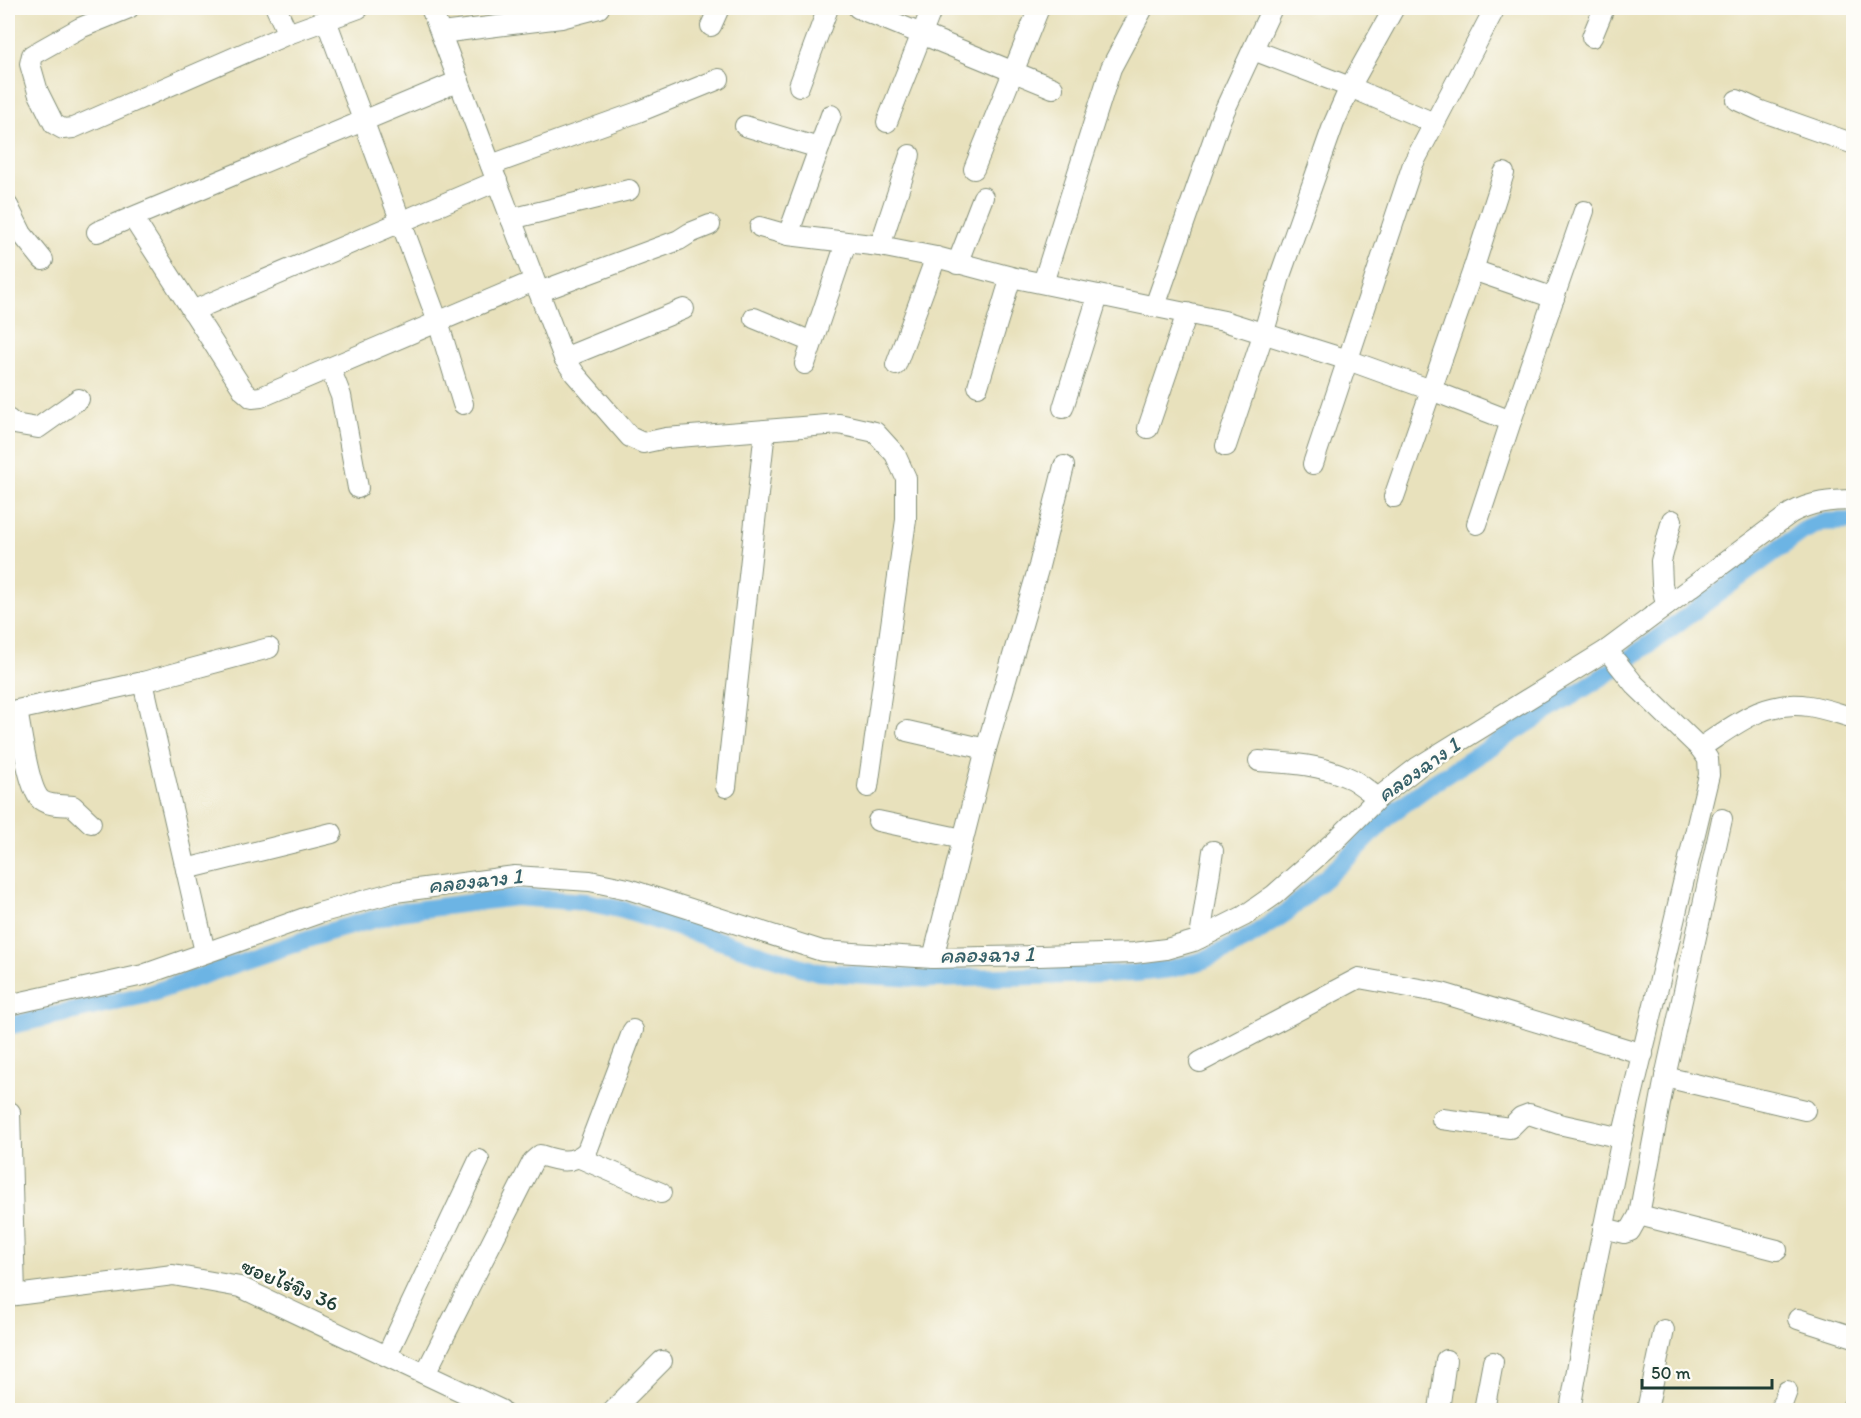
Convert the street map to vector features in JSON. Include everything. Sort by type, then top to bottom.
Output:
[{"type":"street","points":[[129,8],[81,28],[32,55],[30,64],[38,92],[54,124],[63,129],[73,128],[288,34],[359,8]]},
{"type":"street","points":[[276,8],[288,34]]},
{"type":"street","points":[[431,8],[564,358],[575,374],[630,437],[643,443],[666,438],[839,424],[875,432],[895,454],[906,478],[906,520],[868,787]]},
{"type":"street","points":[[441,33],[561,18],[599,8]]},
{"type":"street","points":[[799,86],[828,8]]},
{"type":"street","points":[[858,8],[1053,88]]},
{"type":"street","points":[[887,122],[932,8]]},
{"type":"street","points":[[974,169],[1039,8]]},
{"type":"street","points":[[1042,283],[1107,77],[1126,36],[1143,8]]},
{"type":"street","points":[[1155,306],[1221,118],[1272,8]]},
{"type":"street","points":[[1226,446],[1281,273],[1334,123],[1350,87],[1394,8]]},
{"type":"street","points":[[1313,464],[1413,164],[1495,8]]},
{"type":"street","points":[[1592,37],[1604,8]]},
{"type":"street","points":[[326,20],[438,322],[463,404]]},
{"type":"street","points":[[1252,50],[1350,87],[1434,123]]},
{"type":"street","points":[[192,311],[401,222],[494,173],[719,80]]},
{"type":"street","points":[[97,232],[459,81]]},
{"type":"street","points":[[1737,100],[1761,111],[1854,144]]},
{"type":"street","points":[[788,235],[831,115]]},
{"type":"street","points":[[745,126],[819,148]]},
{"type":"street","points":[[880,246],[910,155]]},
{"type":"street","points":[[1394,497],[1473,270],[1504,173]]},
{"type":"street","points":[[511,219],[629,190]]},
{"type":"street","points":[[957,264],[983,196]]},
{"type":"street","points":[[1477,524],[1584,211]]},
{"type":"street","points":[[10,218],[43,260]]},
{"type":"street","points":[[133,218],[244,391],[252,398],[261,397],[438,322],[537,286],[679,240],[710,225]]},
{"type":"street","points":[[760,227],[788,235],[880,246],[936,256],[1011,278],[1224,321],[1348,360],[1511,422]]},
{"type":"street","points":[[805,364],[846,243]]},
{"type":"street","points":[[897,365],[936,256]]},
{"type":"street","points":[[1473,270],[1554,298]]},
{"type":"street","points":[[978,386],[1011,278]]},
{"type":"street","points":[[1063,408],[1098,296]]},
{"type":"street","points":[[564,358],[684,309]]},
{"type":"street","points":[[1148,428],[1186,313]]},
{"type":"street","points":[[754,318],[812,342]]},
{"type":"street","points":[[330,368],[341,396],[358,488]]},
{"type":"street","points":[[8,419],[14,424],[38,428],[80,399]]},
{"type":"street","points":[[726,787],[765,430]]},
{"type":"street","points":[[933,958],[986,749],[1039,566],[1064,465]]},
{"type":"street","points":[[8,1005],[143,975],[319,913],[395,892],[514,876],[590,881],[628,889],[822,951],[933,958],[1166,949],[1200,938],[1244,916],[1275,895],[1378,798],[1418,767],[1610,654],[1666,606],[1797,510],[1818,502],[1854,500]]},
{"type":"street","points":[[1666,606],[1661,561],[1672,520]]},
{"type":"street","points":[[91,823],[73,806],[42,801],[33,790],[10,710],[143,682],[269,648]]},
{"type":"street","points":[[1570,1410],[1622,1138],[1709,775],[1708,759],[1700,748],[1634,684],[1610,654]]},
{"type":"street","points":[[143,682],[206,952]]},
{"type":"street","points":[[1700,748],[1752,713],[1782,705],[1809,706],[1854,718]]},
{"type":"street","points":[[907,731],[986,749]]},
{"type":"street","points":[[1258,761],[1300,763],[1323,768],[1349,777],[1378,798]]},
{"type":"street","points":[[1603,1228],[1624,1233],[1630,1231],[1639,1215],[1665,1077],[1722,819]]},
{"type":"street","points":[[878,821],[963,839]]},
{"type":"street","points":[[186,869],[332,833]]},
{"type":"street","points":[[1200,938],[1213,851]]},
{"type":"street","points":[[1200,1062],[1359,978],[1442,993],[1643,1054]]},
{"type":"street","points":[[580,1158],[587,1151],[633,1030]]},
{"type":"street","points":[[1665,1077],[1805,1110]]},
{"type":"street","points":[[10,1112],[11,1295]]},
{"type":"street","points":[[1442,1119],[1510,1128],[1521,1117],[1529,1114],[1559,1124],[1622,1138]]},
{"type":"street","points":[[425,1374],[532,1161],[540,1155],[558,1161],[580,1158],[661,1193]]},
{"type":"street","points":[[387,1355],[479,1160]]},
{"type":"street","points":[[1639,1215],[1777,1250]]},
{"type":"street","name":"ซอยไร่ขิง 36","points":[[11,1295],[173,1275],[240,1287],[501,1410]]},
{"type":"street","points":[[1798,1319],[1854,1336]]},
{"type":"street","points":[[1647,1410],[1664,1330]]},
{"type":"street","points":[[1439,1410],[1446,1360]]},
{"type":"street","points":[[613,1410],[662,1361]]},
{"type":"street","points":[[1484,1410],[1493,1362]]},
{"type":"street","points":[[1780,1410],[1787,1391]]},
{"type":"street","points":[[1851,1410],[1854,1404]]},
{"type":"waterway","name":"คลองฉาง 1","points":[[8,1026],[149,994],[325,933],[399,912],[515,897],[587,902],[623,910],[818,972],[933,979],[1135,973],[1170,969],[1201,961],[1255,934],[1287,912],[1351,855],[1392,813],[1430,785],[1618,667],[1803,531],[1822,522],[1854,521]]}]
